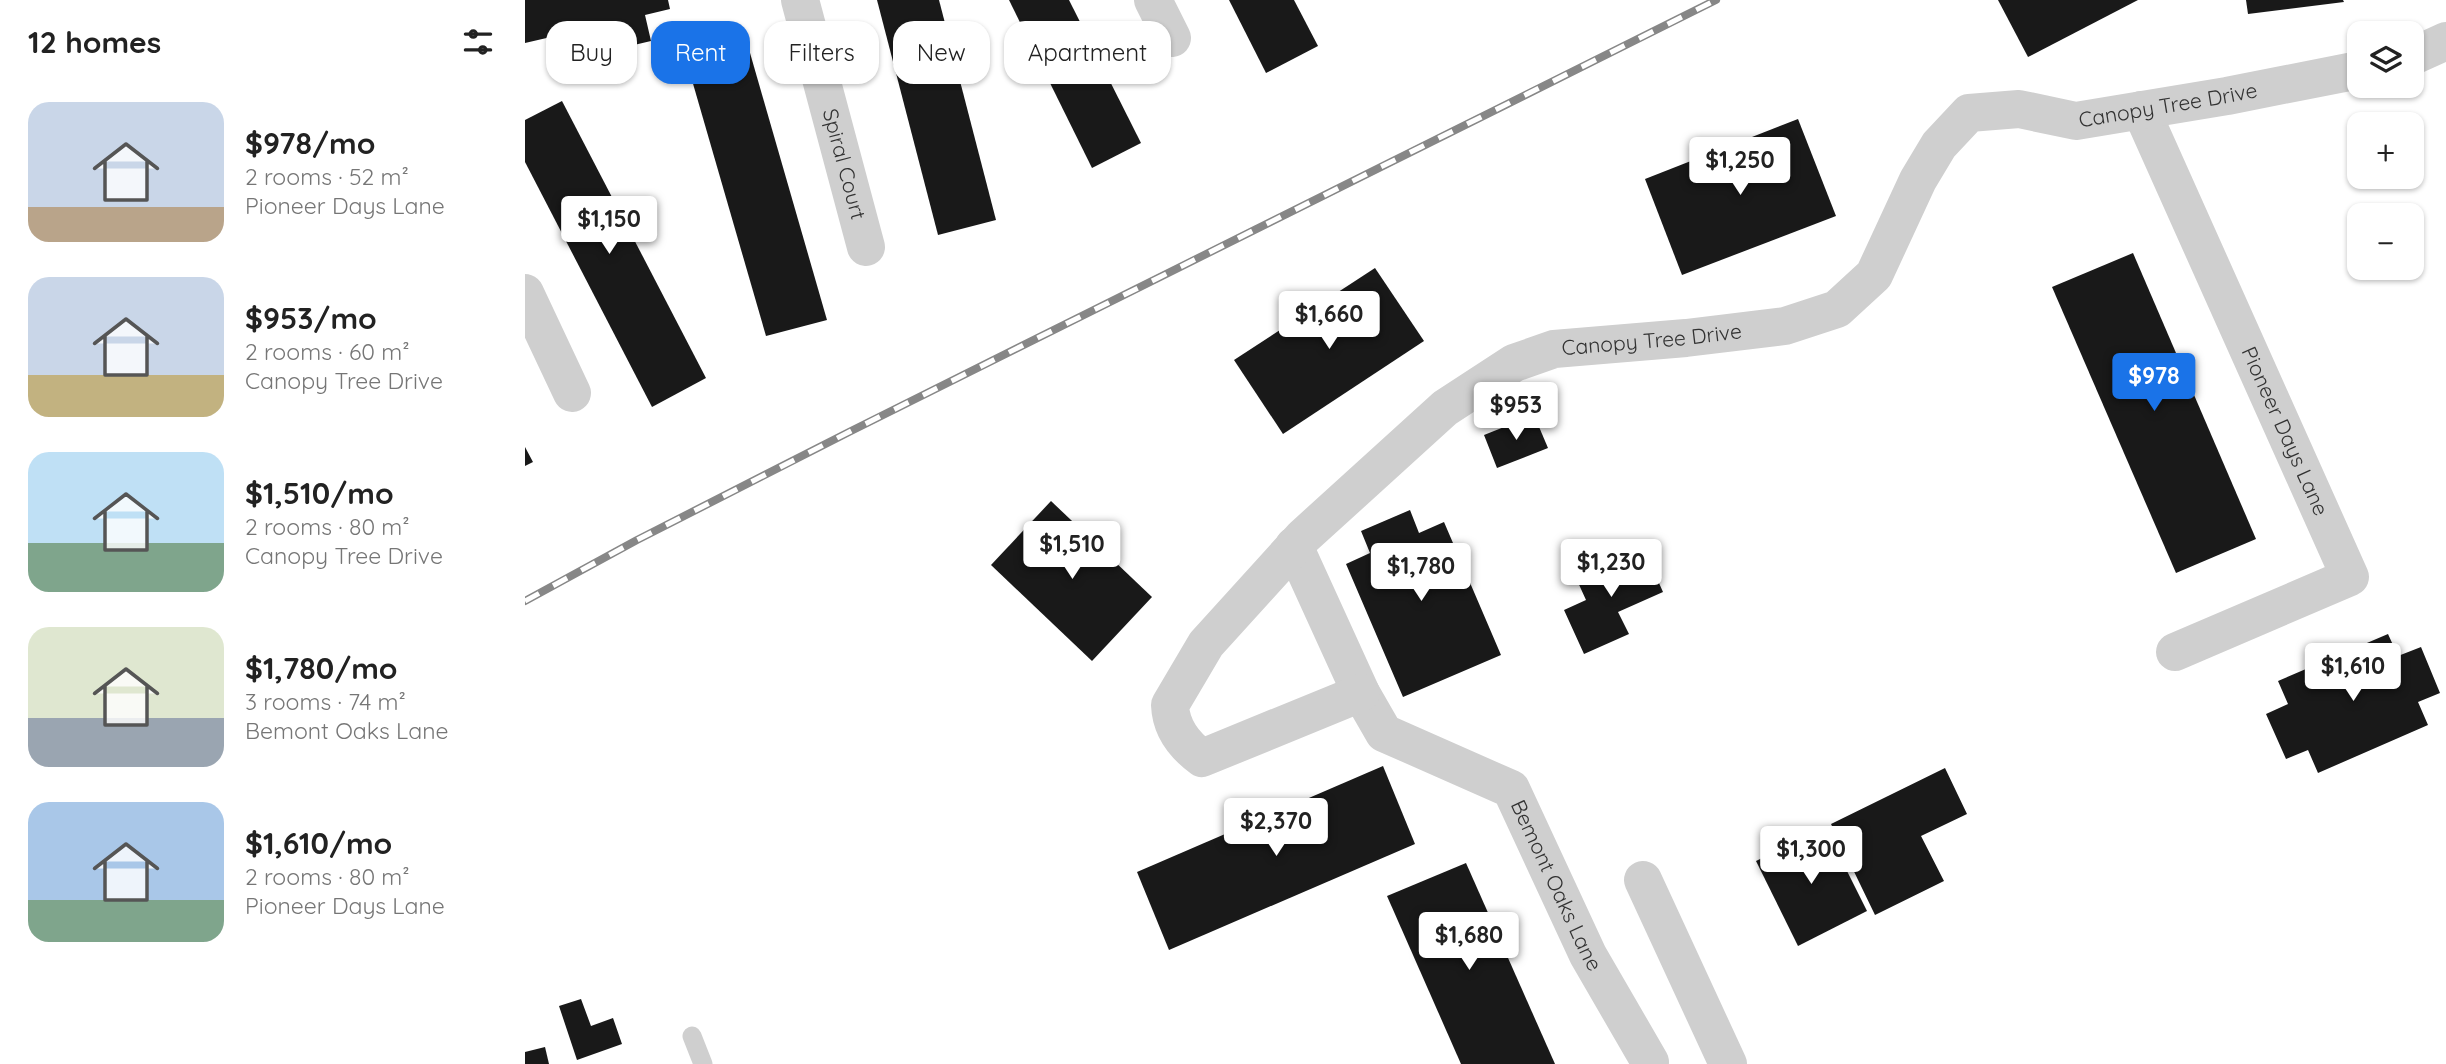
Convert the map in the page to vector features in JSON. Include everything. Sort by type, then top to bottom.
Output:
[{"type":"street","name":"Spiral Court","points":[[800,0],[866,247]]},
{"type":"street","points":[[1153,0],[1172,38]]},
{"type":"street","points":[[2424,51],[2446,41]]},
{"type":"street","name":"Canopy Tree Drive","points":[[1360,694],[1202,758],[1187,747],[1175,725],[1170,705],[1206,644],[1294,546],[1445,408],[1514,363],[1553,349],[1686,338],[1785,326],[1837,309],[1874,275],[1918,180],[1939,145],[1969,113],[2019,109],[2076,121],[2347,72]]},
{"type":"street","name":"Pioneer Days Lane","points":[[2141,110],[2350,577],[2175,652]]},
{"type":"street","points":[[525,293],[572,393]]},
{"type":"street","name":"Bemont Oaks Lane","points":[[1294,546],[1360,694],[1384,733],[1511,789],[1588,955],[1650,1062]]},
{"type":"street","points":[[1643,880],[1728,1064]]},
{"type":"lane","points":[[692,1036],[703,1064]]},
{"type":"building","points":[[525,0],[668,0],[670,9],[645,15],[651,41],[637,44],[637,21],[546,21],[546,38],[525,43]]},
{"type":"building","points":[[877,0],[939,0],[944,21],[893,21],[893,62]]},
{"type":"building","points":[[1009,0],[1069,0],[1080,21],[1019,21]]},
{"type":"building","points":[[1229,0],[1294,0],[1318,46],[1266,73]]},
{"type":"building","points":[[1998,0],[2138,0],[2028,57]]},
{"type":"building","points":[[2246,0],[2343,0],[2344,2],[2248,14]]},
{"type":"building","points":[[750,53],[827,320],[766,336],[693,84],[750,84]]},
{"type":"building","points":[[899,84],[961,84],[996,220],[938,235]]},
{"type":"building","points":[[1050,84],[1111,84],[1141,143],[1092,168]]},
{"type":"building","points":[[562,101],[706,378],[652,407],[525,162],[525,120]]},
{"type":"building","points":[[1798,119],[1836,216],[1682,275],[1645,179]]},
{"type":"building","points":[[2133,253],[2256,539],[2176,573],[2052,287]]},
{"type":"building","points":[[1375,268],[1424,341],[1283,434],[1234,360]]},
{"type":"building","points":[[1534,415],[1548,448],[1497,468],[1484,435]]},
{"type":"building","points":[[525,447],[533,462],[525,466]]},
{"type":"building","points":[[1051,501],[1152,597],[1092,661],[991,565]]},
{"type":"building","points":[[1410,510],[1419,533],[1444,522],[1501,655],[1403,697],[1346,564],[1370,553],[1361,531]]},
{"type":"building","points":[[1643,547],[1663,592],[1618,612],[1629,634],[1584,654],[1564,610],[1586,600],[1576,578]]},
{"type":"building","points":[[2388,634],[2398,656],[2421,647],[2440,693],[2418,702],[2428,725],[2318,773],[2308,750],[2286,759],[2266,714],[2288,704],[2278,681]]},
{"type":"building","points":[[1383,766],[1415,844],[1169,950],[1137,872]]},
{"type":"building","points":[[1945,768],[1967,814],[1921,836],[1944,881],[1875,915],[1831,824]]},
{"type":"building","points":[[1825,827],[1867,911],[1798,946],[1756,861]]},
{"type":"building","points":[[1466,863],[1555,1064],[1461,1064],[1387,896]]},
{"type":"building","points":[[581,999],[591,1026],[613,1018],[622,1044],[577,1060],[559,1006]]},
{"type":"building","points":[[545,1047],[549,1064],[525,1064],[525,1052]]},
{"type":"railway","points":[[525,601],[637,540],[851,431],[1716,0]]}]
